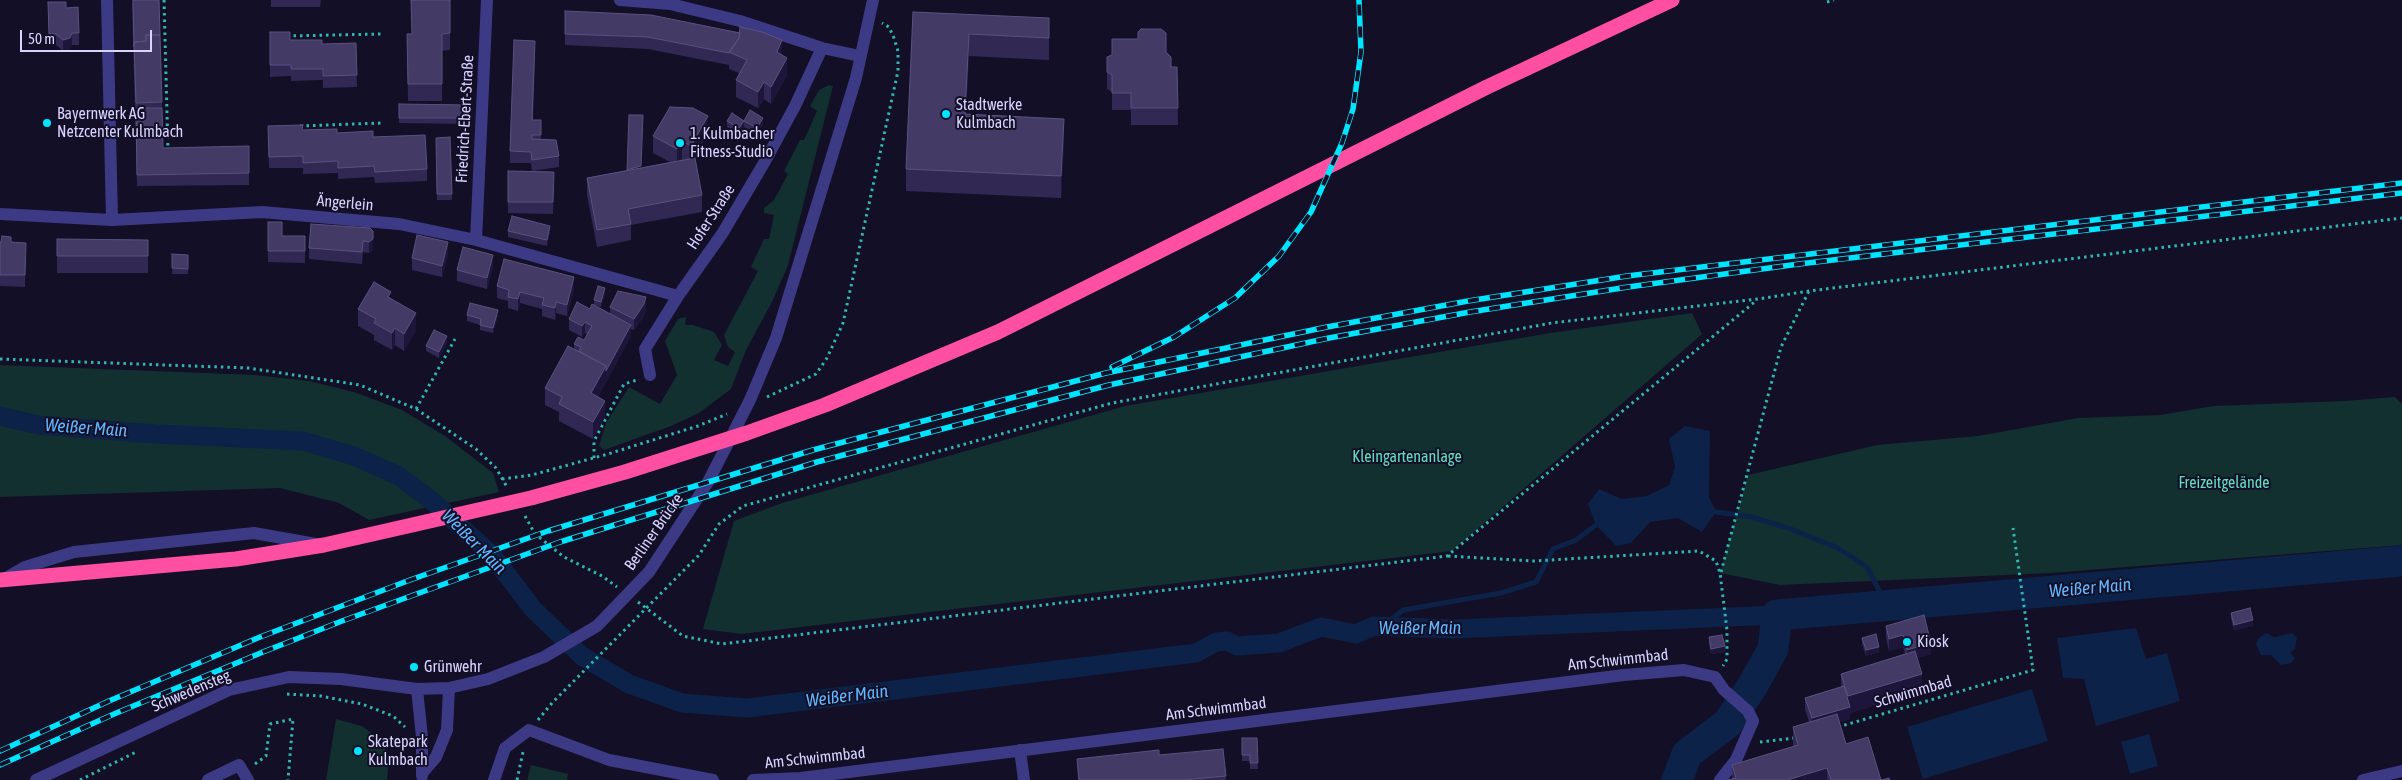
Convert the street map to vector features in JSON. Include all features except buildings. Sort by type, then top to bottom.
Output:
[{"type":"highway","points":[[1,580],[236,559],[324,546],[526,504],[747,434],[826,405],[998,332],[1601,32],[1672,0]]},
{"type":"street","points":[[107,0],[112,220]]},
{"type":"street","name":"Friedrich-Ebert-Straße","points":[[476,240],[487,0]]},
{"type":"street","points":[[620,0],[670,4],[731,19],[822,48],[860,56],[873,0]]},
{"type":"street","name":"Hofer Straße","points":[[650,375],[645,349],[678,296],[722,234],[764,163],[796,106],[822,48]]},
{"type":"street","name":"Berliner Brücke","points":[[488,679],[544,657],[597,626],[649,572],[708,482],[750,400],[776,338],[856,78],[860,56]]},
{"type":"street","name":"Ängerlein","points":[[0,214],[112,220],[262,212],[399,224],[476,240],[678,296]]},
{"type":"street","points":[[1,580],[25,566],[74,552],[254,533],[324,546]]},
{"type":"street","name":"Am Schwimmbad","points":[[752,780],[800,778],[1605,677],[1684,670],[1715,677]]},
{"type":"street","name":"Schwedensteg","points":[[36,780],[229,690],[289,677],[341,680],[417,689],[449,688],[488,679]]},
{"type":"street","points":[[1715,677],[1724,690],[1748,711],[1753,721],[1736,760],[1720,780]]},
{"type":"street","points":[[422,776],[436,756],[447,730],[449,688]]},
{"type":"street","points":[[417,689],[422,776]]},
{"type":"street","points":[[494,780],[505,748],[529,730],[609,760],[713,780]]},
{"type":"street","points":[[1020,750],[1024,780]]},
{"type":"street","points":[[208,780],[239,765],[245,775]]},
{"type":"street","points":[[2363,780],[2402,772]]},
{"type":"path","points":[[164,0],[167,150],[176,150]]},
{"type":"path","points":[[1827,2],[1834,0]]},
{"type":"path","points":[[279,36],[381,34]]},
{"type":"path","points":[[298,126],[382,123]]},
{"type":"path","points":[[552,703],[699,555],[719,524],[743,506],[1112,403],[1552,323],[2402,218]]},
{"type":"path","points":[[1720,573],[1781,347],[1809,291]]},
{"type":"path","points":[[1447,556],[1758,299]]},
{"type":"path","points":[[416,408],[455,339]]},
{"type":"path","points":[[0,360],[248,368],[360,385],[416,408],[476,449],[496,468],[512,494]]},
{"type":"path","points":[[502,479],[532,475],[594,458],[594,441],[624,384],[650,375]]},
{"type":"path","points":[[526,504],[535,534],[564,557],[602,576],[625,592]]},
{"type":"path","name":"Schwimmbad","points":[[1832,728],[2033,670],[2013,528]]},
{"type":"path","points":[[632,598],[683,636],[722,644],[1447,556],[1534,561],[1699,551],[1716,561],[1720,573],[1727,630],[1727,660],[1715,677]]},
{"type":"path","points":[[281,694],[321,696],[362,704],[393,716],[407,730]]},
{"type":"path","points":[[245,775],[266,756],[270,724],[293,719],[288,780]]},
{"type":"path","points":[[1744,741],[1769,742],[1804,737]]},
{"type":"path","points":[[80,780],[142,749]]},
{"type":"green space","points":[[829,85],[833,86],[788,265],[773,300],[746,350],[731,389],[699,413],[671,426],[604,450],[599,446],[606,423],[629,387],[660,404],[677,375],[665,341],[678,319],[686,317],[685,325],[693,325],[714,332],[722,345],[714,360],[728,366],[735,352],[728,347],[724,335],[758,271],[751,267],[764,239],[769,239],[774,215],[764,213],[764,208],[774,200],[788,174],[784,171],[800,140],[804,140],[817,111],[810,106],[819,90]]},
{"type":"green space","name":"Kleingartenanlage","points":[[1692,313],[1702,334],[1452,551],[741,634],[703,629],[734,521],[782,503],[1125,406],[1550,333]]},
{"type":"green space","points":[[0,365],[255,375],[309,381],[354,392],[402,410],[445,436],[493,473],[499,492],[369,520],[339,503],[280,488],[0,497]]},
{"type":"green space","name":"Freizeitgelände","points":[[2395,397],[2402,404],[2402,545],[2051,573],[1780,585],[1720,573],[1748,475],[1877,445],[1978,436],[2078,418],[2161,415],[2213,406]]},
{"type":"green space","name":"Skatepark Kulmbach","points":[[336,719],[362,726],[384,742],[389,760],[387,780],[326,780]]},
{"type":"green space","points":[[531,765],[568,774],[567,780],[527,780]]},
{"type":"water","points":[[1685,426],[1710,431],[1709,497],[1716,512],[1702,532],[1678,518],[1650,522],[1631,543],[1616,546],[1596,525],[1588,504],[1599,489],[1622,499],[1647,496],[1669,485],[1675,467],[1669,439]]},
{"type":"water","points":[[2136,628],[2146,659],[2167,653],[2180,701],[2096,726],[2084,679],[2063,678],[2057,638]]},
{"type":"water","points":[[2266,633],[2274,637],[2292,633],[2297,637],[2295,649],[2290,652],[2295,658],[2291,663],[2281,665],[2271,655],[2261,655],[2256,644],[2258,639]]},
{"type":"water","points":[[2032,689],[2048,741],[1923,779],[1907,727]]},
{"type":"water","points":[[2149,734],[2158,766],[2130,774],[2121,742]]},
{"type":"waterway","name":"Weißer Main","points":[[0,416],[38,425],[156,434],[303,441],[354,456],[399,476],[432,501],[492,555],[533,609],[582,656],[629,684],[682,703],[747,708],[1196,653],[1216,642],[1227,641],[1237,646],[1279,643],[1321,627],[1356,634],[1374,626],[1453,629],[1777,615]]},
{"type":"waterway","points":[[1716,512],[1752,517],[1788,528],[1838,548],[1867,567],[1887,606]]},
{"type":"waterway","points":[[1383,626],[1403,610],[1501,593],[1536,582],[1553,549],[1576,540],[1596,525]]},
{"type":"waterway","name":"Weißer Main","points":[[1677,780],[1687,754],[1728,723],[1753,685],[1773,649],[1777,615],[2402,561]]},
{"type":"railway","points":[[1112,367],[1174,337],[1235,298],[1279,256],[1311,212],[1342,143],[1353,109],[1361,52],[1359,0]]},
{"type":"railway","points":[[0,751],[109,701],[260,637],[410,580],[548,531],[813,450],[1106,373],[1327,327],[1468,301],[1627,276],[2402,183]]},
{"type":"railway","points":[[0,765],[114,714],[263,652],[342,621],[560,542],[817,462],[1109,385],[1329,338],[1470,312],[1628,287],[1799,264],[2402,193]]},
{"type":"place","name":"Stadtwerke Kulmbach","points":[[946,114]]},
{"type":"place","name":"Bayernwerk AG Netzcenter Kulmbach","points":[[47,123]]},
{"type":"place","name":"1. Kulmbacher Fitness-Studio","points":[[680,143]]},
{"type":"place","name":"Kiosk","points":[[1907,642]]},
{"type":"place","name":"Grünwehr","points":[[414,667]]},
{"type":"place","name":"Skatepark Kulmbach","points":[[358,751]]}]
